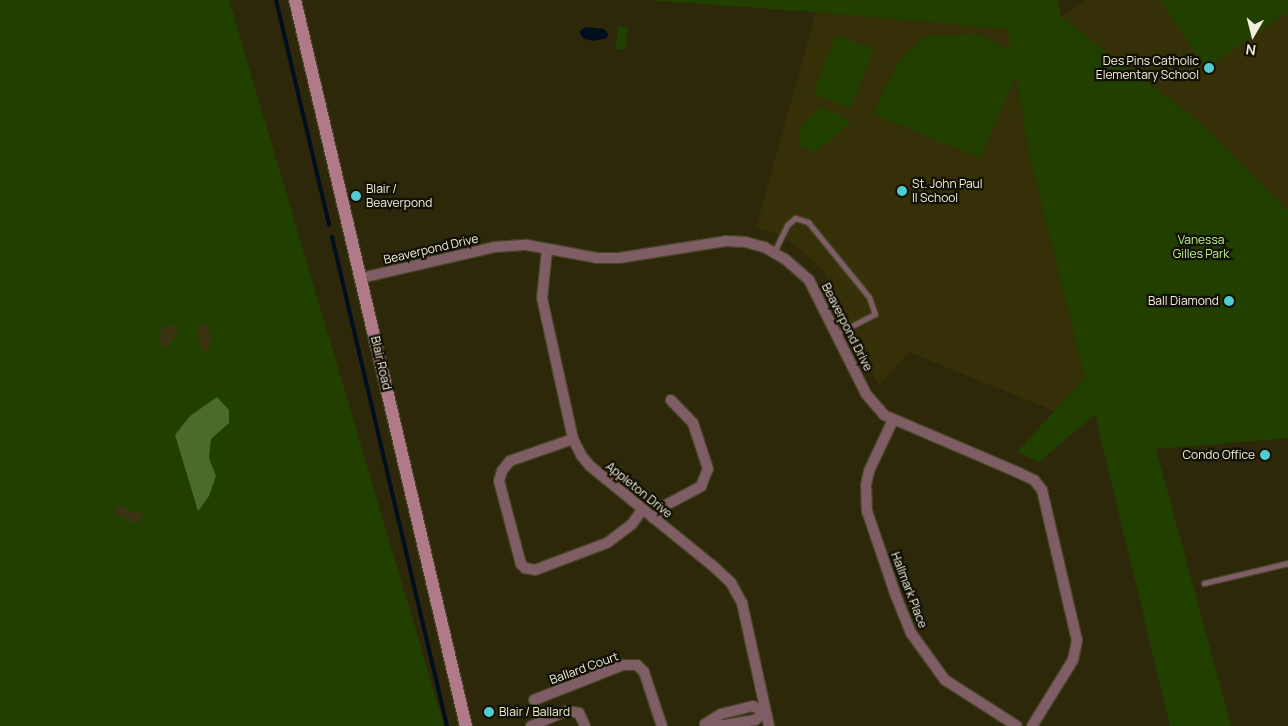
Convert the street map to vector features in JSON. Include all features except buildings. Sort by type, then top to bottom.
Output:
[{"type":"main road","name":"Blair Road","points":[[295,0],[466,726]]},
{"type":"street","name":"Beaverpond Drive","points":[[361,278],[495,247],[527,246],[597,258],[619,258],[726,241],[745,242],[774,252],[809,280],[866,394],[884,415],[1034,480],[1042,490],[1077,640],[1073,660],[1032,726]]},
{"type":"street","name":"Appleton Drive","points":[[547,250],[542,298],[573,439],[581,455],[590,466],[712,565],[730,583],[742,603],[769,726]]},
{"type":"street","points":[[653,518],[666,505],[701,486],[708,469],[693,423],[671,400]]},
{"type":"street","name":"Hallmark Place","points":[[892,420],[870,471],[866,494],[867,511],[896,596],[911,633],[945,680],[1017,726]]},
{"type":"street","points":[[573,439],[510,461],[502,471],[499,481],[521,564],[525,568],[535,570],[607,543],[632,524],[642,510]]},
{"type":"street","name":"Ballard Court","points":[[534,700],[623,666],[637,665],[644,672],[662,726]]},
{"type":"street","points":[[701,725],[721,714],[753,706],[765,712]]},
{"type":"street","points":[[531,726],[567,711],[579,713],[585,726]]},
{"type":"lane","points":[[774,252],[787,225],[795,218],[808,222],[869,298],[875,314],[836,334]]},
{"type":"lane","points":[[1204,584],[1288,563]]},
{"type":"shaded area","name":"Des Pins Catholic Elementary School","points":[[1087,0],[1288,0],[1288,211],[1197,120],[1061,17]]},
{"type":"shaded area","name":"St. John Paul II School","points":[[816,12],[1008,29],[1029,152],[1085,377],[1054,411],[909,352],[879,386],[823,271],[798,247],[773,232],[756,228]]},
{"type":"green space","points":[[0,0],[229,0],[444,726],[0,726]]},
{"type":"green space","name":"Vanessa Gilles Park","points":[[646,0],[1057,0],[1061,17],[1197,120],[1288,211],[1288,438],[1156,449],[1231,726],[1170,726],[1095,414],[1039,462],[1017,452],[1085,377],[1029,152],[1016,75],[980,158],[873,114],[899,61],[924,37],[976,34],[1011,50],[1008,29],[816,12]]},
{"type":"green space","points":[[1160,0],[1288,0],[1288,12],[1206,68]]},
{"type":"green space","points":[[618,26],[628,27],[626,50],[616,49]]},
{"type":"green space","points":[[836,35],[873,49],[851,108],[813,94]]},
{"type":"green space","points":[[820,107],[846,118],[850,124],[814,153],[800,146],[799,135],[802,125]]},
{"type":"green space","points":[[217,397],[229,410],[229,423],[211,439],[209,458],[216,476],[209,496],[198,511],[175,435],[190,416]]},
{"type":"sand","points":[[203,324],[209,328],[211,341],[208,351],[205,352],[199,344],[198,329]]},
{"type":"sand","points":[[173,325],[178,330],[177,335],[164,350],[160,340],[161,329],[165,326]]},
{"type":"sand","points":[[119,505],[132,512],[140,512],[143,516],[142,519],[138,522],[131,522],[115,514],[115,508]]},
{"type":"water","points":[[585,27],[604,29],[608,34],[607,38],[594,41],[584,39],[579,32]]},
{"type":"waterway","points":[[276,0],[329,225]]},
{"type":"waterway","points":[[332,237],[447,726]]},
{"type":"place","name":"Des Pins Catholic Elementary School","points":[[1209,68]]},
{"type":"place","name":"St. John Paul II School","points":[[902,191]]},
{"type":"place","name":"Blair / Beaverpond","points":[[356,196]]},
{"type":"place","name":"Ball Diamond","points":[[1229,301]]},
{"type":"place","name":"Condo Office","points":[[1265,455]]},
{"type":"place","name":"Blair / Ballard","points":[[489,712]]}]
